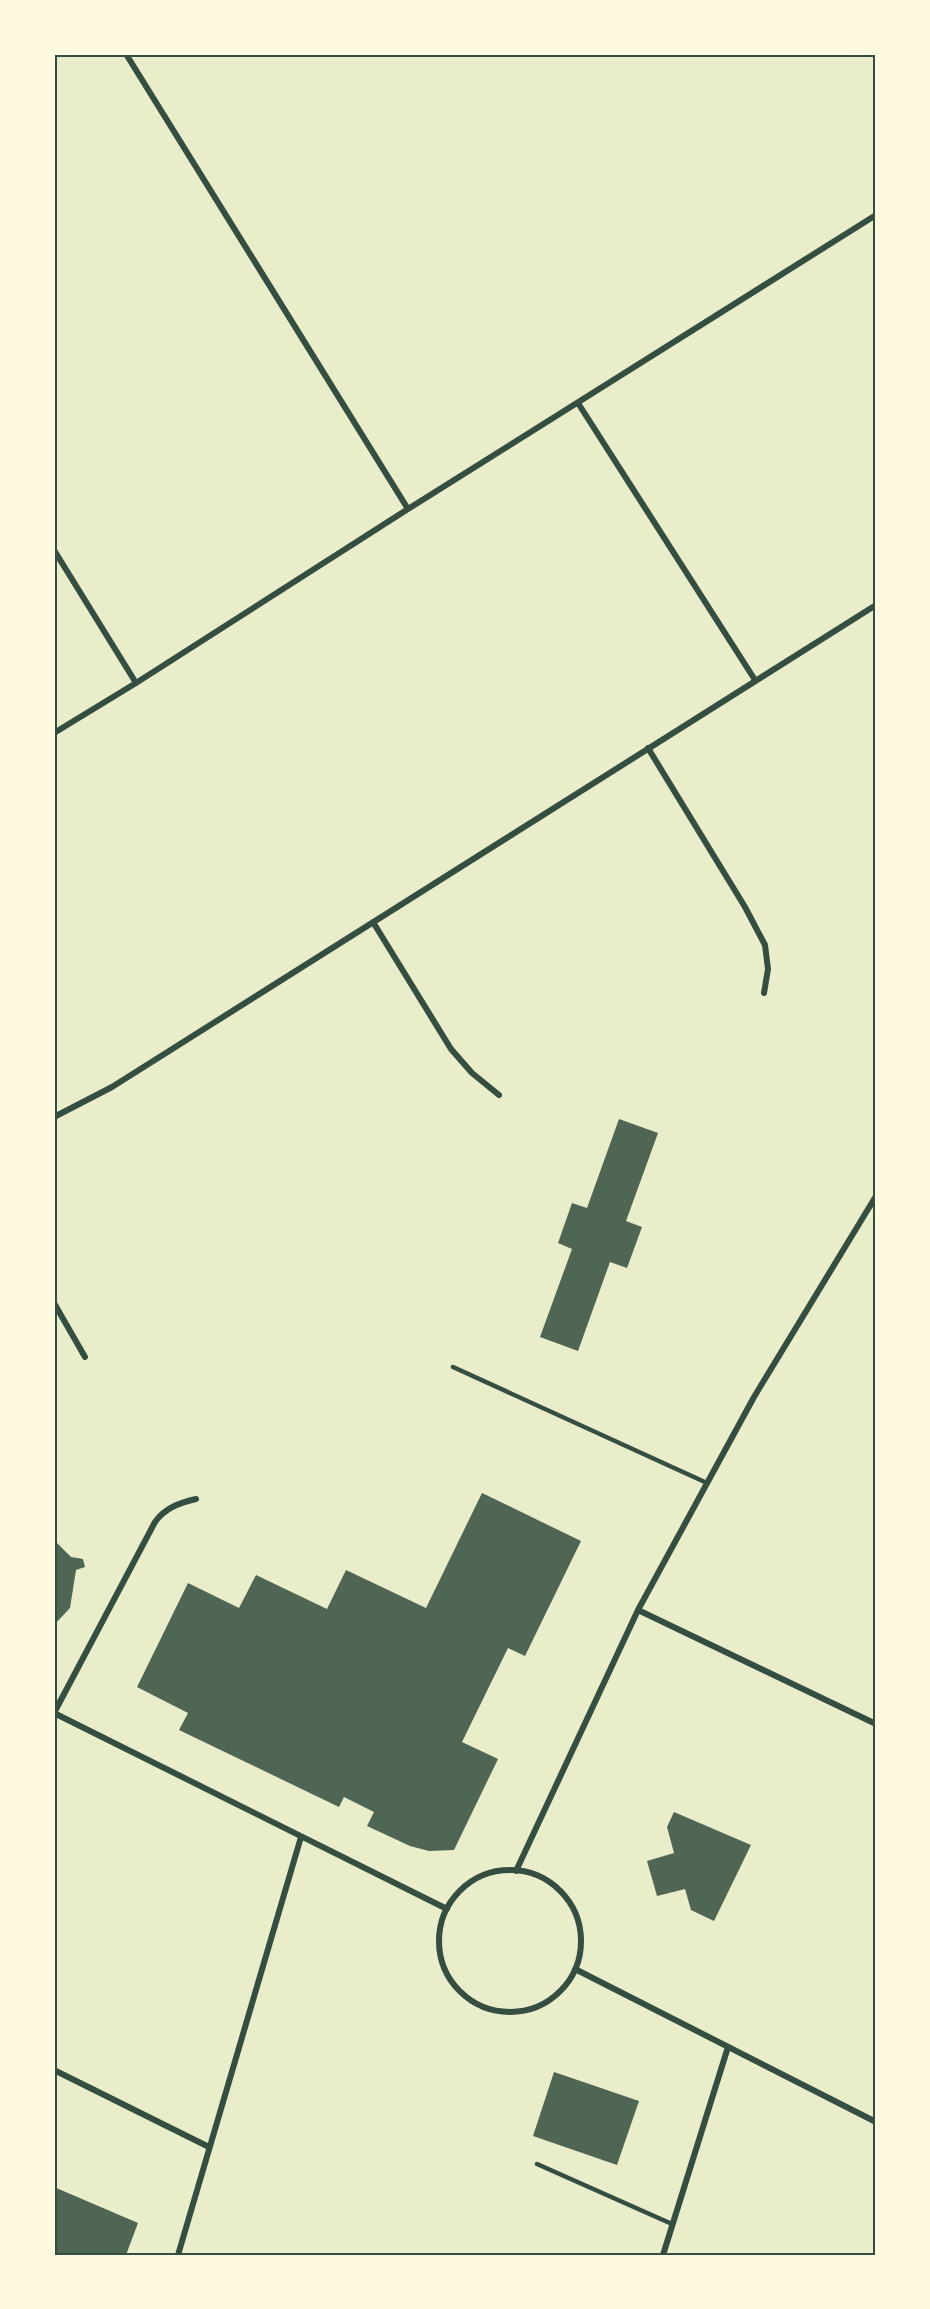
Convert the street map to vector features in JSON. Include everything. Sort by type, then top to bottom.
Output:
[{"type":"street","points":[[126,54],[408,509]]},
{"type":"street","points":[[54,733],[876,215]]},
{"type":"street","points":[[578,403],[755,680]]},
{"type":"street","points":[[54,550],[136,683]]},
{"type":"street","points":[[54,1117],[112,1086],[876,605]]},
{"type":"street","points":[[648,748],[745,907],[765,945],[768,969],[764,993]]},
{"type":"street","points":[[373,922],[451,1049],[472,1073],[499,1095]]},
{"type":"street","points":[[516,1871],[638,1611],[754,1397],[876,1196]]},
{"type":"street","points":[[54,1302],[85,1357]]},
{"type":"street","points":[[196,1499],[179,1503],[168,1509],[155,1522],[54,1713],[447,1909]]},
{"type":"street","points":[[638,1611],[876,1724]]},
{"type":"street","points":[[178,2255],[301,1837]]},
{"type":"street","points":[[516,1871],[539,1876],[555,1886],[568,1899],[581,1933],[580,1951],[575,1969],[562,1989],[543,2004],[509,2012],[485,2008],[474,2003],[456,1988],[444,1967],[439,1944],[442,1920],[461,1890],[492,1872],[516,1871]]},
{"type":"street","points":[[575,1969],[876,2122]]},
{"type":"street","points":[[663,2255],[728,2047]]},
{"type":"street","points":[[54,2070],[209,2146]]},
{"type":"lane","points":[[453,1367],[707,1483]]},
{"type":"lane","points":[[537,2164],[672,2224]]},
{"type":"building","points":[[619,1119],[658,1133],[626,1221],[642,1227],[627,1268],[610,1262],[578,1351],[540,1337],[572,1249],[558,1243],[572,1203],[587,1208]]},
{"type":"building","points":[[482,1493],[581,1541],[525,1656],[508,1648],[462,1742],[498,1759],[454,1850],[429,1851],[410,1846],[367,1826],[374,1812],[344,1797],[339,1807],[179,1730],[188,1713],[137,1687],[188,1583],[239,1608],[256,1575],[327,1609],[346,1570],[426,1608]]},
{"type":"building","points":[[54,1540],[71,1557],[83,1559],[85,1567],[76,1570],[70,1608],[54,1625]]},
{"type":"building","points":[[674,1812],[751,1845],[714,1921],[691,1910],[685,1889],[657,1896],[647,1861],[674,1853],[667,1827]]},
{"type":"building","points":[[554,2072],[639,2101],[617,2165],[533,2136]]},
{"type":"building","points":[[54,2187],[138,2223],[126,2255],[54,2255]]}]
